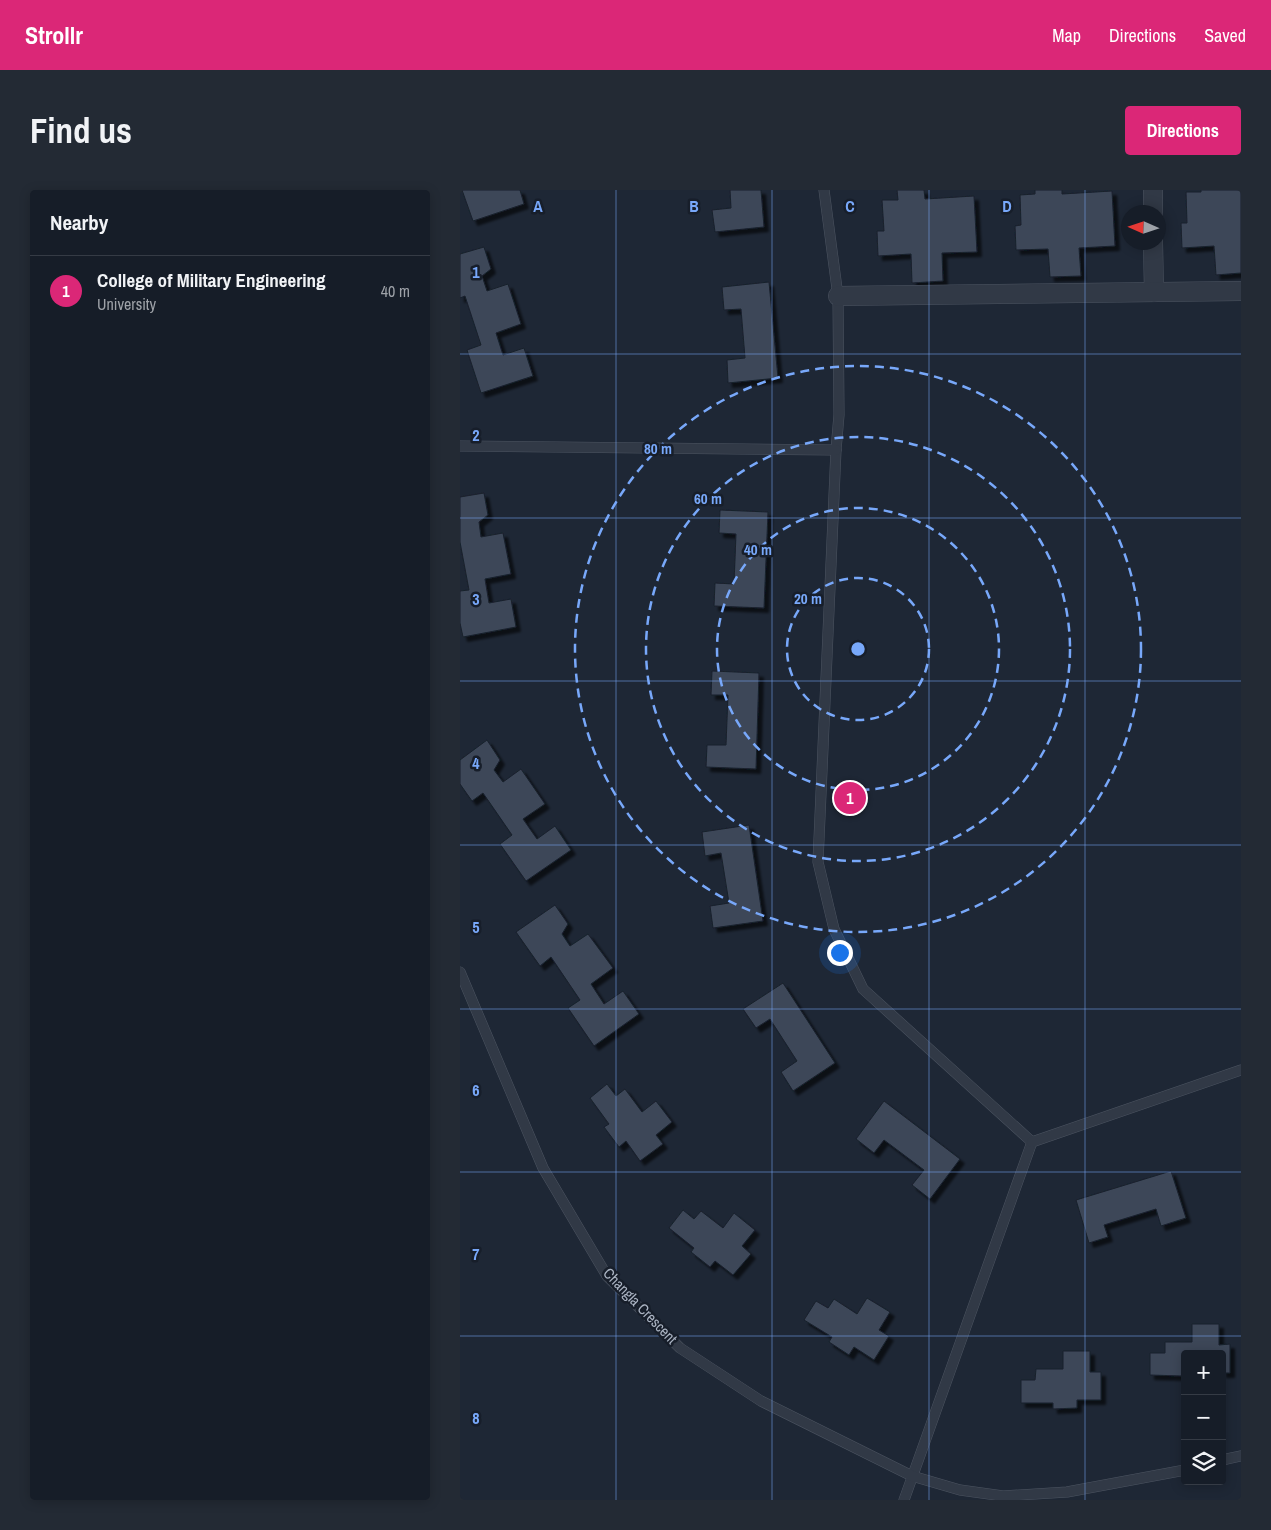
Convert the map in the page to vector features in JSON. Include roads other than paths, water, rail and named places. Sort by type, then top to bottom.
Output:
[{"type":"street","points":[[1152,190],[1153,205]]},
{"type":"street","points":[[1153,250],[1154,292]]},
{"type":"street","points":[[838,296],[1241,291]]},
{"type":"lane","points":[[824,190],[838,296],[839,415],[818,862],[834,929],[863,989],[1032,1142]]},
{"type":"lane","points":[[460,446],[836,450]]},
{"type":"lane","name":"Changla Crescent","points":[[460,972],[543,1168],[607,1276],[680,1348],[761,1401],[912,1476],[960,1490],[1003,1496],[1068,1492],[1181,1471]]},
{"type":"lane","points":[[1032,1142],[1241,1070]]},
{"type":"lane","points":[[904,1500],[1032,1142]]},
{"type":"lane","points":[[1226,1459],[1241,1456]]},
{"type":"place","name":"College of Military Engineering","points":[[850,798]]}]
